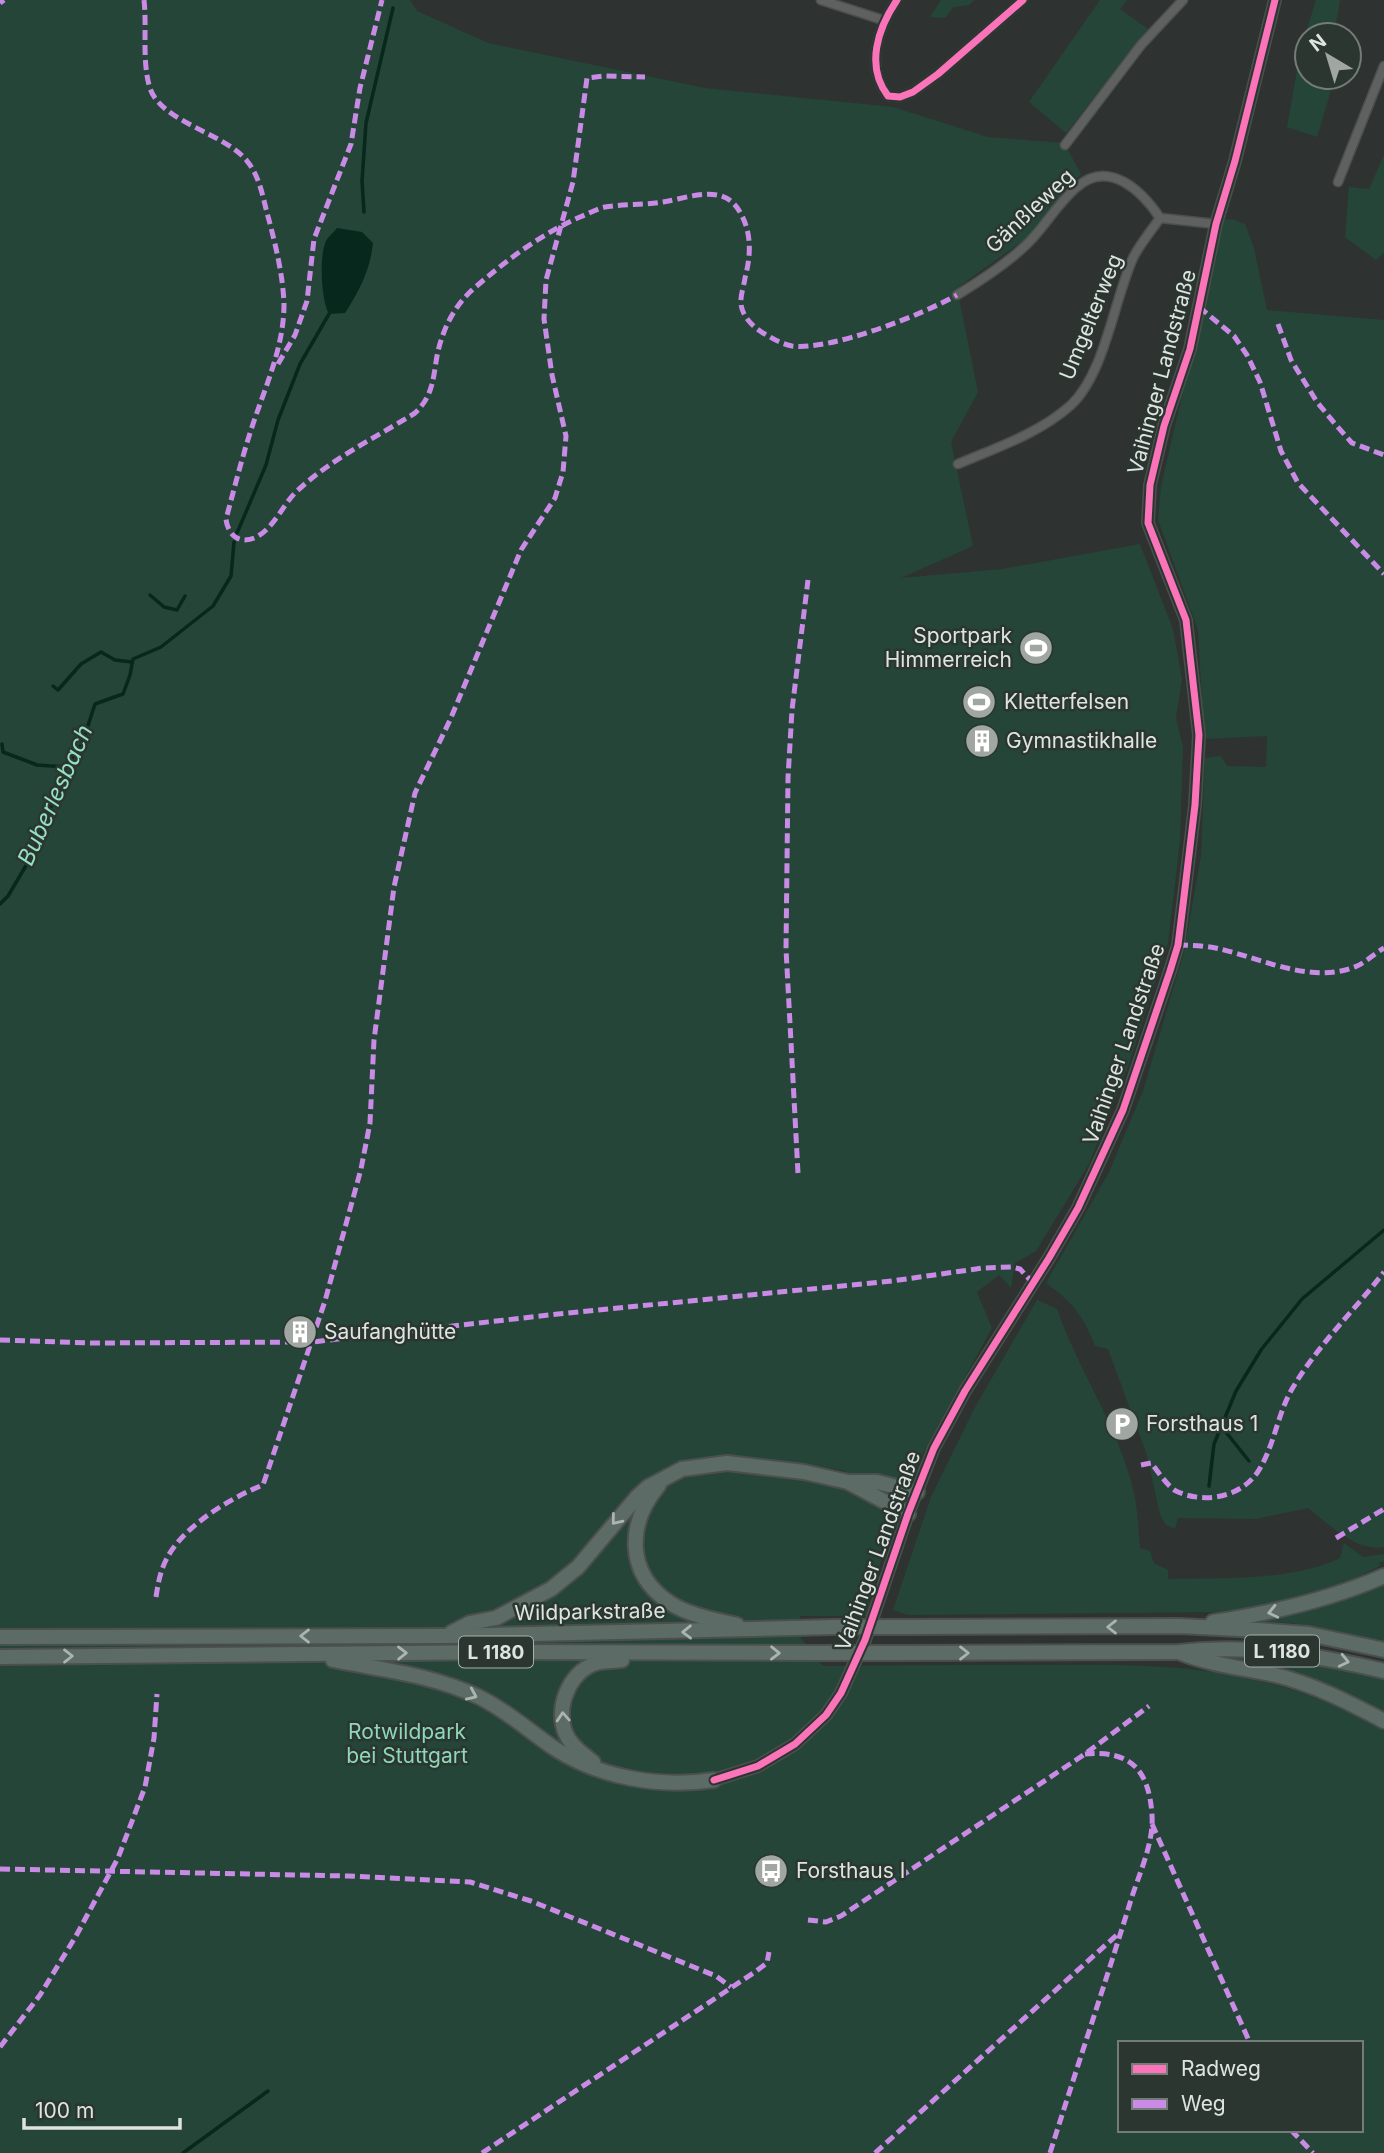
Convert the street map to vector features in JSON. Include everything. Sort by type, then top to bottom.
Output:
[{"type":"highway","name":"L 1180","points":[[447,1636],[470,1623],[505,1614],[551,1589],[578,1567],[637,1497],[667,1476],[698,1465],[726,1463],[781,1468],[848,1482],[877,1482],[917,1492]]},
{"type":"highway","name":"L 1180","points":[[667,1476],[650,1496],[638,1520],[636,1549],[639,1567],[660,1595],[679,1608],[723,1622],[755,1628]]},
{"type":"highway","name":"L 1180","points":[[848,1482],[908,1514]]},
{"type":"highway","name":"L 1180","points":[[1180,1626],[1280,1610],[1331,1597],[1384,1576]]},
{"type":"highway","name":"L 1180","points":[[1180,1626],[1309,1634],[1384,1650]]},
{"type":"highway","name":"Wildparkstraße","points":[[0,1637],[447,1636],[755,1628],[1180,1626]]},
{"type":"highway","name":"L 1180","points":[[1179,1652],[1209,1648],[1275,1651],[1317,1656],[1384,1671]]},
{"type":"highway","name":"L 1180","points":[[602,1769],[581,1754],[563,1728],[562,1709],[566,1692],[578,1676],[598,1662],[663,1658],[682,1652]]},
{"type":"highway","name":"Wildparkstraße","points":[[0,1657],[682,1652],[1179,1652]]},
{"type":"highway","points":[[1179,1652],[1200,1660],[1297,1682],[1334,1696],[1384,1721]]},
{"type":"highway","name":"L 1180","points":[[309,1655],[414,1674],[462,1690],[496,1707],[557,1750],[589,1767],[653,1781],[684,1784],[714,1780]]},
{"type":"street","points":[[821,0],[883,20]]},
{"type":"street","points":[[897,0],[883,20],[876,40],[880,85],[888,96],[900,97],[913,92],[938,74],[1023,0]]},
{"type":"street","points":[[1065,145],[1140,45],[1183,0]]},
{"type":"street","name":"Vaihinger Landstraße","points":[[714,1780],[741,1773],[772,1759],[802,1738],[826,1715],[857,1661],[934,1448],[954,1410],[1078,1208],[1102,1158],[1130,1089],[1178,944],[1195,806],[1199,735],[1185,620],[1181,604],[1154,542],[1148,523],[1148,504],[1164,426],[1190,349],[1216,224],[1235,161],[1275,0]]},
{"type":"street","points":[[1338,182],[1384,66]]},
{"type":"street","name":"Gänßleweg","points":[[957,295],[1029,242],[1079,185],[1095,177],[1113,177],[1130,184],[1145,196],[1160,218]]},
{"type":"street","points":[[1160,218],[1216,224]]},
{"type":"street","name":"Umgelterweg","points":[[958,464],[1051,421],[1073,403],[1088,382],[1134,257],[1160,218]]},
{"type":"green space","name":"Rotwildpark bei Stuttgart","points":[[0,0],[410,0],[417,11],[488,43],[705,88],[893,107],[988,137],[1064,143],[1081,174],[1028,237],[957,288],[978,392],[951,442],[973,546],[901,578],[1002,569],[1140,544],[1173,629],[1182,679],[1176,718],[1183,747],[1180,841],[1168,943],[1129,1064],[1089,1164],[1036,1251],[1015,1263],[1011,1288],[999,1275],[977,1292],[992,1328],[911,1475],[897,1480],[879,1480],[795,1462],[796,1477],[841,1487],[874,1500],[885,1510],[890,1527],[866,1616],[800,1616],[801,1638],[823,1666],[1128,1665],[1214,1672],[1298,1692],[1341,1709],[1384,1731],[1384,2153],[0,2153]]},
{"type":"green space","points":[[941,0],[974,0],[969,5],[954,7],[945,18],[930,17]]},
{"type":"green space","points":[[1100,0],[1127,0],[1120,9],[1148,29],[1066,133],[1029,102]]},
{"type":"green space","points":[[1316,0],[1340,0],[1336,21],[1309,21]]},
{"type":"green space","points":[[1293,91],[1331,91],[1317,137],[1287,127]]},
{"type":"green space","points":[[1384,155],[1384,253],[1376,260],[1345,237],[1349,187],[1369,189]]},
{"type":"green space","points":[[1232,219],[1245,224],[1254,248],[1267,310],[1384,320],[1384,1547],[1374,1548],[1353,1541],[1308,1508],[1256,1519],[1178,1518],[1175,1529],[1165,1524],[1160,1515],[1147,1455],[1108,1349],[1095,1346],[1076,1310],[1046,1283],[1109,1172],[1143,1091],[1184,952],[1201,856],[1205,758],[1221,756],[1227,766],[1266,767],[1267,736],[1204,739],[1198,630],[1158,520],[1161,486],[1223,220]]},
{"type":"green space","points":[[1037,1300],[1057,1309],[1126,1466],[1136,1504],[1140,1548],[1150,1551],[1154,1563],[1168,1570],[1168,1579],[1256,1577],[1301,1571],[1340,1558],[1344,1543],[1363,1557],[1384,1554],[1384,1561],[1379,1563],[1380,1566],[1361,1575],[1322,1590],[1281,1602],[1218,1612],[908,1615],[893,1610],[931,1497],[974,1409]]},
{"type":"green space","points":[[1384,1582],[1384,1642],[1294,1623],[1259,1621]]},
{"type":"green space","points":[[1224,1656],[1293,1660],[1384,1679],[1384,1714],[1271,1668],[1227,1659]]},
{"type":"shaded area","points":[[337,228],[362,232],[373,243],[367,271],[345,313],[329,314],[323,289],[322,257],[326,241]]},
{"type":"waterway","name":"Buberlesbach","points":[[364,212],[362,181],[366,123],[393,8]]},
{"type":"waterway","name":"Buberlesbach","points":[[237,533],[266,465],[278,420],[300,364],[329,314]]},
{"type":"waterway","name":"Buberlesbach","points":[[0,904],[8,896],[34,852],[66,767],[82,744],[95,704],[123,694],[133,659],[161,647],[213,606],[231,576],[234,542]]},
{"type":"waterway","points":[[150,595],[164,607],[177,610],[185,596]]},
{"type":"waterway","points":[[53,686],[58,690],[81,664],[101,652],[115,660],[132,662]]},
{"type":"waterway","points":[[2,744],[3,752],[37,765],[66,767]]},
{"type":"waterway","points":[[1209,1486],[1214,1444],[1236,1391],[1261,1350],[1302,1299],[1384,1230]]},
{"type":"waterway","points":[[1221,1426],[1249,1461]]},
{"type":"waterway","points":[[183,2153],[268,2091]]},
{"type":"marked path","points":[[0,3],[4,0]]},
{"type":"marked path","points":[[144,0],[146,64],[149,85],[155,98],[178,118],[223,142],[247,161],[261,189],[281,272],[284,304],[278,349],[246,445],[226,519],[231,533],[241,540],[253,538],[268,528],[295,493],[308,481],[421,407],[431,387],[445,329],[454,312],[471,291],[536,241],[598,209],[705,194],[724,197],[733,203],[744,220],[749,244],[741,298],[743,313],[759,331],[792,346],[829,343],[876,330],[957,295]]},
{"type":"marked path","points":[[278,364],[295,335],[307,301],[314,239],[351,144],[360,88],[382,0]]},
{"type":"marked path","points":[[156,1597],[164,1565],[183,1536],[222,1506],[263,1485],[325,1301],[361,1169],[370,1123],[374,1040],[394,887],[415,793],[450,720],[521,550],[555,498],[563,472],[566,436],[552,375],[544,319],[546,280],[573,182],[587,78],[645,77]]},
{"type":"marked path","points":[[1199,307],[1234,336],[1247,355],[1260,382],[1281,451],[1298,483],[1384,574]]},
{"type":"marked path","points":[[1278,324],[1291,360],[1317,402],[1352,443],[1384,455]]},
{"type":"marked path","points":[[798,1173],[786,949],[788,778],[792,710],[808,580]]},
{"type":"marked path","points":[[1178,945],[1215,948],[1288,968],[1323,973],[1357,966],[1384,948]]},
{"type":"marked path","points":[[0,1340],[91,1343],[312,1342],[558,1314],[892,1281],[983,1268],[1020,1269],[1033,1283]]},
{"type":"marked path","points":[[1141,1465],[1151,1463],[1173,1489],[1186,1495],[1209,1498],[1241,1488],[1257,1473],[1263,1463],[1287,1399],[1302,1373],[1384,1272]]},
{"type":"marked path","points":[[1336,1538],[1384,1509]]},
{"type":"marked path","points":[[0,2047],[40,1995],[118,1858],[145,1787],[154,1738],[157,1694]]},
{"type":"marked path","points":[[808,1920],[826,1922],[841,1916],[1085,1754],[1149,1706]]},
{"type":"marked path","points":[[1050,2153],[1145,1860],[1152,1826],[1147,1786],[1135,1766],[1114,1756],[1085,1754]]},
{"type":"marked path","points":[[1152,1824],[1249,2041]]},
{"type":"marked path","points":[[0,1869],[348,1876],[470,1882],[531,1901],[716,1976],[731,1987]]},
{"type":"marked path","points":[[875,2153],[1119,1933]]},
{"type":"marked path","points":[[482,2153],[755,1972],[767,1963],[769,1952]]},
{"type":"marked path","points":[[1293,2132],[1313,2153]]},
{"type":"cycle path","points":[[897,0],[884,23],[876,60],[877,72],[888,96],[900,97],[913,92],[938,74],[1023,0]]},
{"type":"cycle path","points":[[714,1780],[758,1766],[795,1744],[826,1715],[841,1693],[865,1640],[908,1514],[934,1448],[965,1391],[1078,1208],[1123,1110],[1170,971],[1178,945],[1183,905],[1195,805],[1199,735],[1186,620],[1148,523],[1150,485],[1164,426],[1190,349],[1216,224],[1235,161],[1275,0]]},
{"type":"place","name":"Sportpark Himmerreich","points":[[1036,648]]},
{"type":"place","name":"Kletterfelsen","points":[[979,702]]},
{"type":"place","name":"Gymnastikhalle","points":[[982,741]]},
{"type":"place","name":"Saufanghütte","points":[[300,1332]]},
{"type":"place","name":"Forsthaus 1","points":[[1122,1424]]},
{"type":"place","name":"Forsthaus I","points":[[771,1871]]}]
